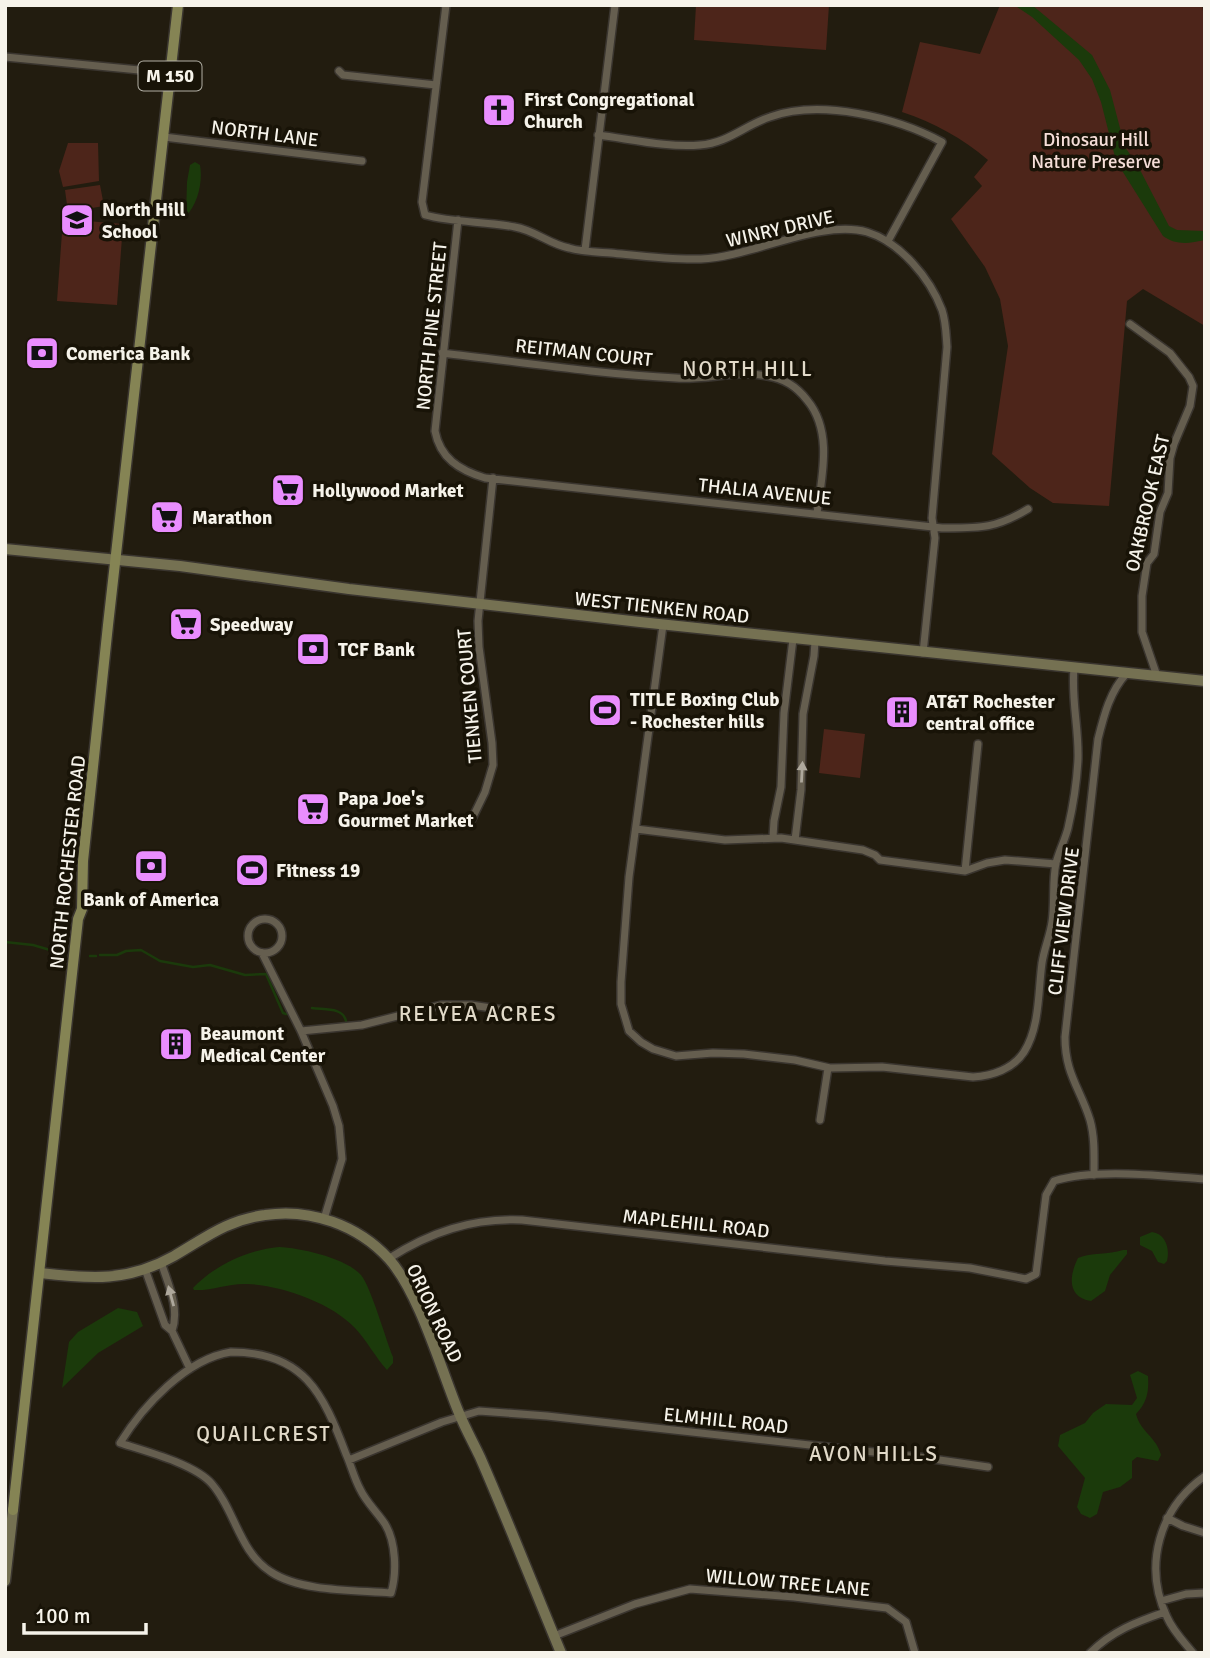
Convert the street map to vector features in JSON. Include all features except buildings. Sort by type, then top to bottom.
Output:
[{"type":"main road","name":"M 150","points":[[164,141],[178,5]]},
{"type":"main road","name":"NORTH ROCHESTER ROAD","points":[[5,1581],[9,1510],[40,1273],[78,919],[82,909],[83,861],[164,141]]},
{"type":"main road","name":"WEST TIENKEN ROAD","points":[[5,549],[117,559],[663,625],[1205,681]]},
{"type":"main road","name":"ORION ROAD","points":[[40,1273],[103,1279],[145,1269],[213,1231],[247,1217],[289,1213],[324,1219],[374,1244],[405,1282],[418,1310],[561,1653]]},
{"type":"street","name":"NORTH PINE STREET","points":[[446,5],[422,209],[425,215],[458,220],[442,353],[436,420],[438,443],[449,461],[473,474],[493,478]]},
{"type":"street","points":[[585,250],[615,5]]},
{"type":"street","points":[[5,57],[170,73]]},
{"type":"street","points":[[339,71],[343,75],[436,85]]},
{"type":"street","points":[[598,135],[699,145],[727,139],[768,117],[806,110],[862,114],[911,127],[942,142],[888,242]]},
{"type":"street","name":"NORTH LANE","points":[[164,141],[362,161]]},
{"type":"street","name":"WINRY DRIVE","points":[[458,220],[522,228],[558,245],[656,258],[701,259],[737,254],[818,233],[849,229],[868,232],[888,242],[918,270],[932,289],[945,324],[947,346],[932,518],[936,537],[923,653]]},
{"type":"street","name":"OAKBROOK EAST","points":[[1130,324],[1170,353],[1193,387],[1190,406],[1170,458],[1168,493],[1160,512],[1154,554],[1147,563],[1142,596],[1142,632],[1157,676]]},
{"type":"street","name":"REITMAN COURT","points":[[442,353],[677,378],[749,374],[782,380],[807,399],[818,416],[823,435],[824,457],[817,513]]},
{"type":"street","points":[[480,604],[493,478]]},
{"type":"street","name":"THALIA AVENUE","points":[[493,478],[934,528],[984,528],[1007,522],[1028,509]]},
{"type":"street","name":"TIENKEN COURT","points":[[470,823],[485,792],[493,765],[479,648],[480,604]]},
{"type":"street","points":[[663,625],[629,877],[621,1004],[629,1031],[653,1049],[676,1056],[744,1054],[795,1060],[828,1068],[905,1069],[973,1077],[1001,1072],[1018,1059],[1025,1050],[1038,1004],[1042,962],[1052,922],[1056,864],[1069,826],[1078,761],[1071,691],[1074,668]]},
{"type":"street","points":[[772,837],[781,787],[784,713],[793,639]]},
{"type":"street","points":[[794,840],[801,790],[803,714],[815,641]]},
{"type":"street","name":"CLIFF VIEW DRIVE","points":[[1094,1175],[1091,1122],[1071,1076],[1065,1037],[1098,739],[1107,705],[1117,684],[1127,672]]},
{"type":"street","points":[[965,871],[978,744]]},
{"type":"street","points":[[636,829],[725,841],[753,841],[772,837],[863,850],[880,860],[965,871],[1005,860],[1056,864]]},
{"type":"street","points":[[271,968],[275,950],[282,941],[281,930],[274,921],[264,919],[251,926],[248,936],[253,947],[262,953],[271,968],[301,1031],[334,1106],[342,1145],[340,1170],[324,1219]]},
{"type":"street","points":[[262,953],[275,950]]},
{"type":"street","points":[[301,1031],[362,1025],[441,1005],[471,1005],[526,1013]]},
{"type":"street","points":[[821,1120],[828,1068]]},
{"type":"street","name":"MAPLEHILL ROAD","points":[[388,1259],[420,1240],[452,1228],[492,1218],[970,1268],[1026,1279],[1036,1274],[1046,1195],[1054,1181],[1073,1175],[1094,1175]]},
{"type":"street","points":[[1094,1175],[1155,1175],[1205,1180]]},
{"type":"street","points":[[161,1262],[174,1304],[175,1322],[172,1331]]},
{"type":"street","points":[[145,1269],[165,1325],[172,1331],[190,1368]]},
{"type":"street","points":[[231,1352],[261,1354],[282,1362],[309,1381],[319,1392],[349,1460],[360,1491],[390,1534],[394,1576],[391,1593],[309,1585],[270,1572],[254,1556],[221,1497],[208,1480],[182,1465],[120,1443],[143,1411],[190,1368],[209,1357],[231,1352]]},
{"type":"street","name":"ELMHILL ROAD","points":[[349,1460],[479,1411],[547,1416],[988,1467]]},
{"type":"street","points":[[1193,1653],[1177,1634],[1165,1612],[1156,1580],[1157,1560],[1160,1536],[1167,1518],[1177,1501],[1205,1476]]},
{"type":"street","points":[[1167,1518],[1205,1533]]},
{"type":"street","name":"WILLOW TREE LANE","points":[[554,1636],[616,1611],[677,1591],[708,1589],[887,1608],[906,1622],[915,1653]]},
{"type":"street","points":[[1161,1601],[1186,1594],[1205,1593]]},
{"type":"street","points":[[1090,1653],[1129,1624],[1165,1612]]},
{"type":"green space","points":[[696,5],[829,5],[826,50],[694,40]]},
{"type":"green space","name":"Dinosaur Hill Nature Preserve","points":[[1000,5],[1202,5],[1205,23],[1205,326],[1143,289],[1127,301],[1109,506],[1053,503],[1030,488],[992,454],[1008,346],[1000,299],[985,267],[951,219],[982,186],[974,177],[988,160],[948,132],[902,112],[920,42],[980,54]]},
{"type":"green space","points":[[68,143],[98,143],[99,181],[63,187],[59,171]]},
{"type":"green space","points":[[100,185],[104,206],[68,212],[65,190]]},
{"type":"green space","points":[[63,219],[123,224],[117,305],[57,301]]},
{"type":"green space","points":[[824,729],[865,734],[860,778],[819,773]]},
{"type":"shaded area","points":[[1014,5],[1032,5],[1092,55],[1110,90],[1125,147],[1138,166],[1169,226],[1177,230],[1205,231],[1205,240],[1178,242],[1163,236],[1116,161],[1101,102],[1092,79],[1079,60],[1032,17]]},
{"type":"shaded area","points":[[195,162],[200,165],[200,185],[194,205],[186,216],[187,182],[190,165]]},
{"type":"shaded area","points":[[1152,1232],[1161,1236],[1166,1243],[1168,1256],[1164,1264],[1158,1262],[1152,1251],[1140,1245],[1140,1237]]},
{"type":"shaded area","points":[[279,1247],[299,1249],[334,1259],[361,1275],[374,1302],[393,1357],[393,1363],[387,1370],[345,1319],[320,1303],[260,1285],[234,1285],[201,1290],[193,1288],[211,1272],[232,1260],[255,1251]]},
{"type":"shaded area","points":[[1127,1250],[1127,1254],[1110,1275],[1105,1291],[1091,1301],[1078,1295],[1072,1285],[1072,1278],[1078,1258]]},
{"type":"shaded area","points":[[118,1308],[137,1312],[143,1326],[98,1353],[62,1388],[69,1342],[78,1332]]},
{"type":"shaded area","points":[[1138,1371],[1148,1376],[1148,1387],[1145,1401],[1136,1414],[1161,1455],[1158,1461],[1137,1457],[1132,1461],[1132,1478],[1120,1487],[1103,1492],[1097,1514],[1090,1518],[1081,1514],[1077,1507],[1085,1478],[1058,1446],[1060,1435],[1085,1423],[1106,1404],[1132,1405],[1137,1398],[1130,1375]]},
{"type":"waterway","points":[[5,942],[50,950]]},
{"type":"waterway","points":[[100,955],[141,950],[160,961],[193,967],[210,965],[245,975],[266,974],[283,1013],[286,1014]]},
{"type":"waterway","points":[[90,956],[96,956]]},
{"type":"waterway","points":[[312,1008],[337,1011],[346,1021]]},
{"type":"place","name":"First Congregational Church","points":[[499,110]]},
{"type":"place","name":"North Hill School","points":[[77,220]]},
{"type":"place","name":"Comerica Bank","points":[[42,353]]},
{"type":"place","name":"Hollywood Market","points":[[288,490]]},
{"type":"place","name":"Marathon","points":[[167,517]]},
{"type":"place","name":"Speedway","points":[[186,624]]},
{"type":"place","name":"TCF Bank","points":[[313,649]]},
{"type":"place","name":"TITLE Boxing Club - Rochester hills","points":[[605,710]]},
{"type":"place","name":"AT&T Rochester central office","points":[[902,712]]},
{"type":"place","name":"Papa Joe's Gourmet Market","points":[[313,809]]},
{"type":"place","name":"Bank of America","points":[[151,866]]},
{"type":"place","name":"Fitness 19","points":[[252,870]]},
{"type":"place","name":"Beaumont Medical Center","points":[[176,1044]]},
{"type":"district","name":"NORTH HILL","points":[[748,369]]},
{"type":"district","name":"RELYEA ACRES","points":[[478,1014]]},
{"type":"district","name":"QUAILCREST","points":[[264,1434]]},
{"type":"district","name":"AVON HILLS","points":[[874,1454]]}]
